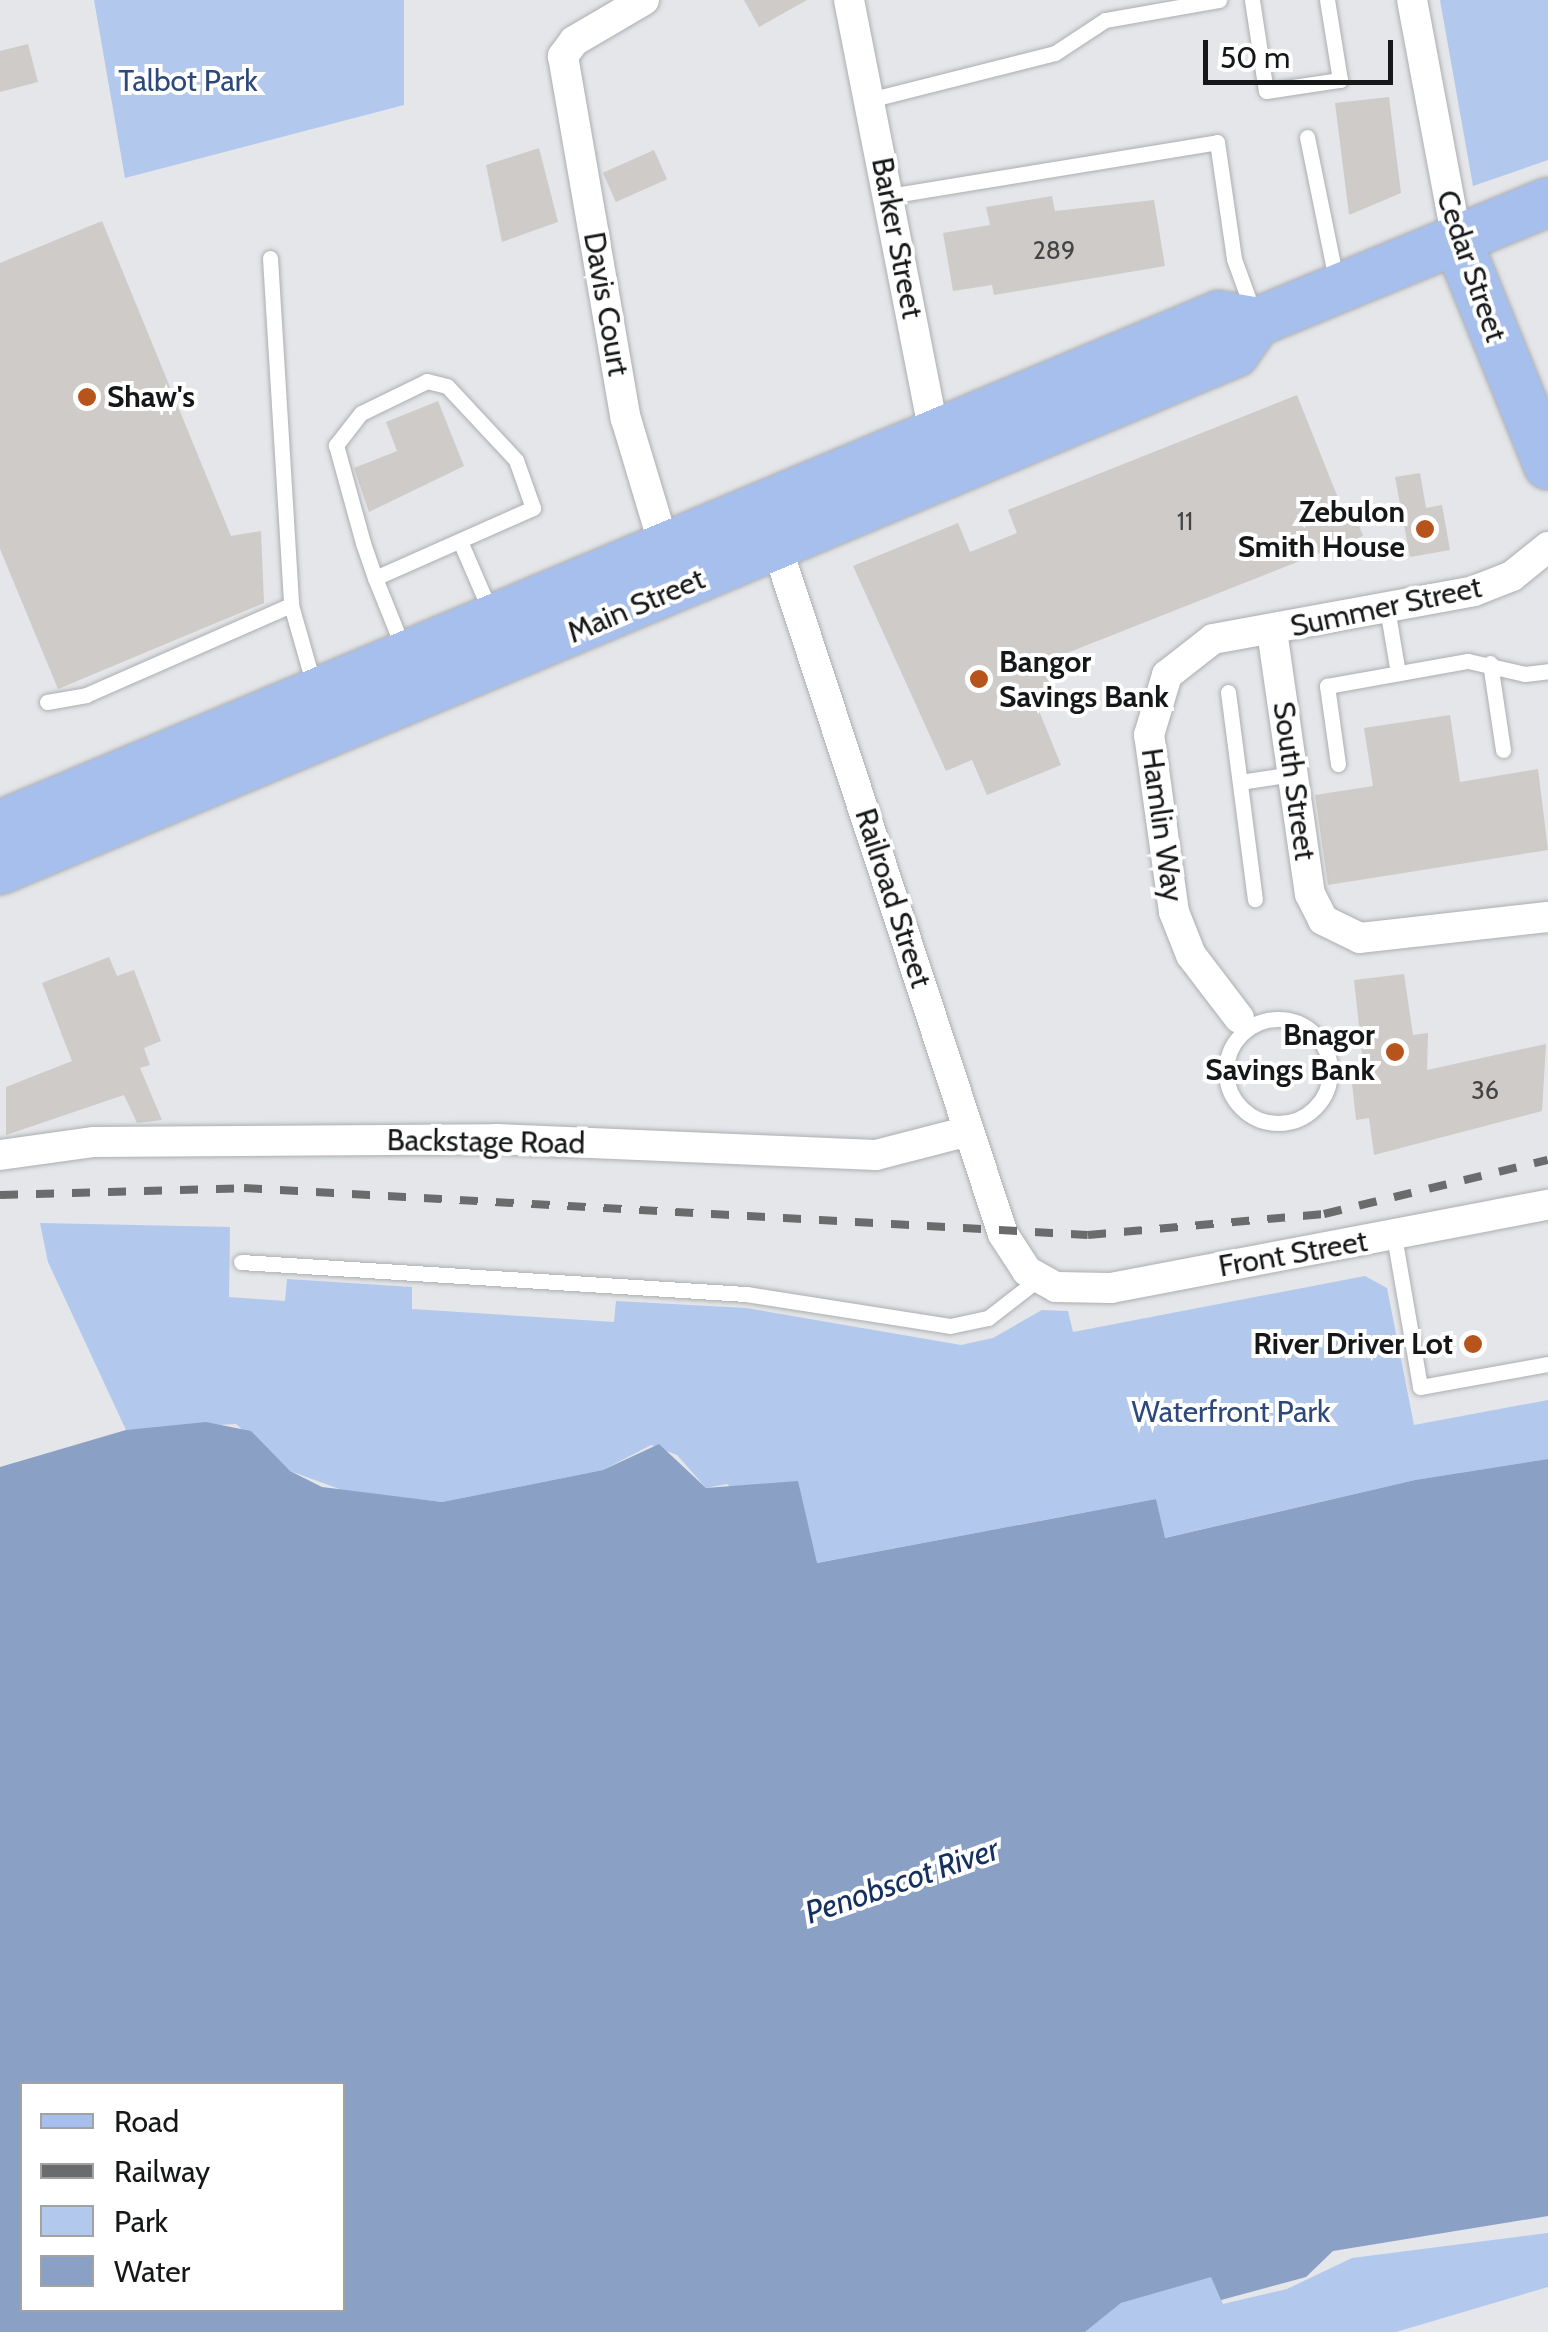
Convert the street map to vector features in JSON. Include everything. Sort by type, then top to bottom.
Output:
[{"type":"main road","name":"Main Street","points":[[0,870],[325,713],[940,456],[1218,314],[1257,322],[1548,202]]},
{"type":"main road","name":"Cedar Street","points":[[1456,240],[1548,465]]},
{"type":"main road","name":"Main Street","points":[[501,639],[666,549],[771,528]]},
{"type":"main road","name":"Main Street","points":[[0,826],[325,713]]},
{"type":"street","name":"Davis Court","points":[[644,0],[574,41],[563,56],[626,419],[666,549]]},
{"type":"street","name":"Barker Street","points":[[849,0],[940,456]]},
{"type":"street","name":"Cedar Street","points":[[1412,0],[1456,240]]},
{"type":"street","name":"Railroad Street","points":[[771,528],[1007,1244],[1037,1280]]},
{"type":"street","name":"Summer Street","points":[[1272,631],[1489,587],[1548,547]]},
{"type":"street","name":"South Street","points":[[1272,631],[1310,894],[1330,926],[1377,938],[1548,916]]},
{"type":"street","name":"Hamlin Way","points":[[1243,1024],[1180,933],[1149,722],[1167,675],[1192,650],[1272,631]]},
{"type":"street","name":"Backstage Road","points":[[0,1155],[94,1142],[496,1138],[876,1154],[969,1131]]},
{"type":"street","name":"Front Street","points":[[1037,1280],[1068,1289],[1111,1288],[1548,1206]]},
{"type":"lane","points":[[870,100],[1055,53],[1105,20],[1218,0]]},
{"type":"lane","points":[[1252,0],[1266,91],[1340,80],[1327,0]]},
{"type":"lane","points":[[1307,137],[1338,289]]},
{"type":"lane","points":[[889,196],[1217,142],[1234,259],[1257,322]]},
{"type":"lane","points":[[270,258],[292,605],[325,713]]},
{"type":"lane","points":[[375,578],[533,508],[516,460],[447,386],[426,381],[361,413],[336,445],[375,578],[414,676]]},
{"type":"lane","points":[[460,541],[501,639]]},
{"type":"lane","points":[[47,702],[86,695],[292,605]]},
{"type":"lane","points":[[1387,608],[1398,673]]},
{"type":"lane","points":[[1490,663],[1503,750]]},
{"type":"lane","points":[[1338,764],[1326,686],[1490,663],[1526,674],[1548,670]]},
{"type":"lane","points":[[1228,692],[1256,898]]},
{"type":"lane","points":[[1240,782],[1293,774]]},
{"type":"lane","points":[[1283,1019],[1317,1036],[1331,1073],[1309,1114],[1273,1124],[1234,1100],[1226,1063],[1243,1024],[1283,1019]]},
{"type":"lane","points":[[1394,1236],[1420,1388],[1548,1364]]},
{"type":"lane","points":[[242,1262],[746,1294],[950,1326],[988,1318],[1037,1280]]},
{"type":"green space","name":"Talbot Park","points":[[94,0],[404,0],[404,105],[125,178]]},
{"type":"green space","points":[[1440,0],[1548,0],[1548,160],[1473,186]]},
{"type":"green space","name":"Waterfront Park","points":[[40,1223],[230,1227],[229,1297],[285,1301],[287,1279],[412,1287],[412,1309],[614,1322],[616,1301],[746,1308],[961,1345],[993,1338],[1042,1310],[1068,1311],[1073,1332],[1365,1276],[1387,1288],[1414,1425],[1548,1400],[1548,1459],[1415,1480],[1164,1538],[1156,1499],[816,1563],[727,1484],[706,1488],[677,1455],[651,1445],[603,1470],[442,1502],[345,1491],[290,1471],[236,1424],[126,1430],[48,1262]]},
{"type":"green space","points":[[1548,2233],[1548,2287],[1396,2332],[1085,2332],[1121,2303],[1212,2276],[1223,2304],[1287,2289],[1352,2258]]},
{"type":"water","name":"Penobscot River","points":[[206,1422],[251,1431],[290,1471],[322,1487],[442,1502],[603,1470],[659,1444],[706,1488],[798,1481],[817,1563],[1156,1499],[1165,1538],[1415,1480],[1548,1459],[1548,2216],[1333,2251],[1306,2277],[1221,2300],[1211,2277],[1121,2303],[1085,2332],[0,2332],[0,1467],[126,1430]]},
{"type":"building","points":[[744,0],[807,0],[759,27]]},
{"type":"building","points":[[28,44],[38,82],[0,92],[0,51]]},
{"type":"building","points":[[1389,97],[1401,193],[1349,215],[1335,103]]},
{"type":"building","points":[[539,148],[558,222],[502,242],[486,165]]},
{"type":"building","points":[[654,150],[667,179],[616,202],[603,173]]},
{"type":"building","points":[[1052,196],[1055,211],[1154,200],[1165,266],[994,295],[992,285],[953,291],[943,233],[990,225],[986,207]]},
{"type":"building","name":"Shaw's","points":[[102,221],[231,536],[261,531],[264,603],[58,689],[0,549],[0,263]]},
{"type":"building","points":[[1297,395],[1342,508],[1351,504],[1363,536],[1067,653],[1035,701],[1061,765],[987,795],[972,760],[946,771],[853,566],[958,523],[970,552],[1017,533],[1008,510]]},
{"type":"building","points":[[438,401],[464,466],[369,512],[354,468],[397,451],[386,422]]},
{"type":"building","name":"Zebulon Smith House","points":[[1420,473],[1426,508],[1442,505],[1450,550],[1410,557],[1395,477]]},
{"type":"building","points":[[1450,715],[1460,782],[1538,769],[1548,850],[1328,885],[1315,795],[1373,786],[1364,728]]},
{"type":"building","points":[[109,957],[117,976],[134,970],[161,1041],[144,1048],[150,1065],[140,1068],[162,1120],[137,1123],[124,1095],[6,1135],[6,1087],[72,1061],[42,983]]},
{"type":"building","points":[[1404,974],[1413,1035],[1428,1033],[1427,1070],[1546,1044],[1542,1111],[1374,1155],[1369,1118],[1356,1120],[1351,1074],[1364,1072],[1354,980]]},
{"type":"railway","points":[[0,1195],[244,1188],[1088,1235],[1324,1214],[1548,1160]]},
{"type":"place","name":"Shaw's","points":[[87,397]]},
{"type":"place","name":"Zebulon Smith House","points":[[1425,529]]},
{"type":"place","name":"Bangor Savings Bank","points":[[979,679]]},
{"type":"place","name":"Bnagor Savings Bank","points":[[1395,1052]]},
{"type":"place","name":"River Driver Lot","points":[[1473,1344]]}]
